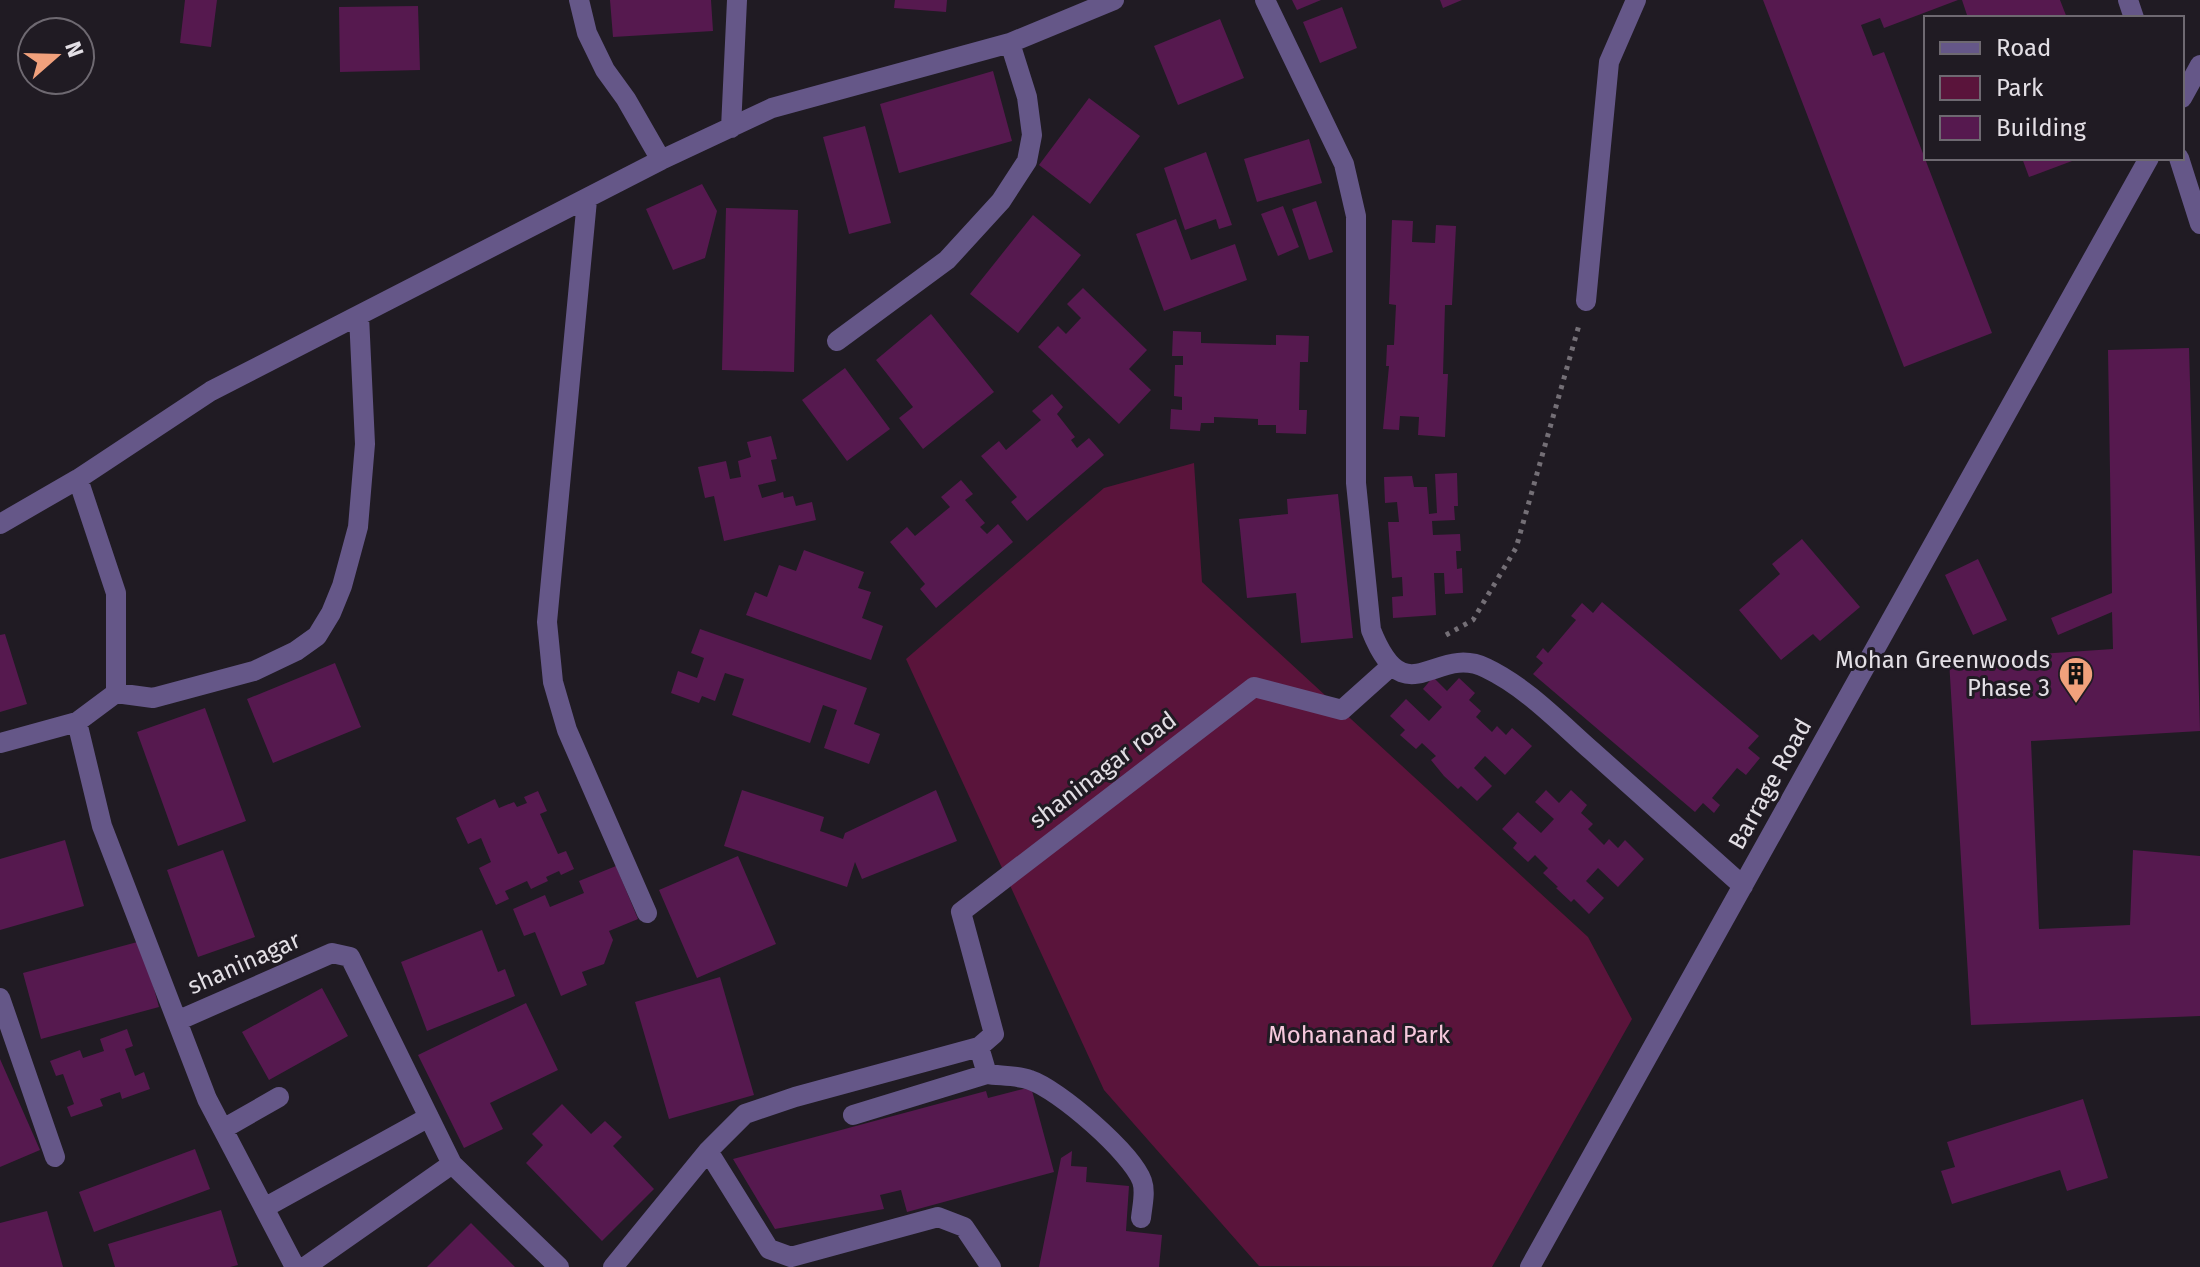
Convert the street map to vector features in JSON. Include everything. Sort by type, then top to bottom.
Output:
[{"type":"street","points":[[579,0],[587,33],[605,70],[626,99],[661,160]]},
{"type":"street","points":[[731,128],[737,0]]},
{"type":"street","points":[[0,524],[78,479],[211,391],[661,160],[772,108],[1010,43],[1114,0]]},
{"type":"street","points":[[1265,0],[1344,164],[1356,216],[1356,483],[1371,630],[1390,667],[1406,673],[1424,673],[1464,663],[1485,667],[1534,699],[1743,886]]},
{"type":"street","points":[[1586,301],[1609,62],[1636,0]]},
{"type":"street","points":[[837,341],[947,260],[1001,201],[1027,161],[1032,135],[1027,97],[1010,43]]},
{"type":"street","points":[[2184,94],[2200,65]]},
{"type":"street","name":"Barrage Road","points":[[1530,1267],[2148,160]]},
{"type":"street","points":[[2180,160],[2200,224]]},
{"type":"street","points":[[587,200],[547,622],[553,682],[567,730],[647,913]]},
{"type":"street","points":[[0,743],[77,722],[116,693],[153,698],[254,671],[296,651],[317,636],[342,586],[358,527],[365,444],[359,316]]},
{"type":"street","points":[[78,479],[116,593],[116,693]]},
{"type":"street","name":"shaninagar road","points":[[986,1041],[961,912],[1254,687],[1342,710],[1390,667]]},
{"type":"street","points":[[77,722],[102,826],[207,1099],[295,1267]]},
{"type":"street","name":"shaninagar","points":[[177,1021],[332,953],[350,957],[429,1117]]},
{"type":"street","points":[[0,998],[55,1157]]},
{"type":"street","points":[[613,1267],[708,1151],[745,1114],[986,1041],[987,1074]]},
{"type":"street","points":[[853,1115],[987,1074],[1030,1080],[1048,1090],[1119,1147],[1135,1165],[1144,1185],[1141,1218]]},
{"type":"street","points":[[223,1129],[279,1097]]},
{"type":"street","points":[[264,1208],[429,1117],[452,1164],[559,1267]]},
{"type":"street","points":[[708,1151],[769,1249],[791,1257],[938,1217],[964,1227],[991,1267]]},
{"type":"street","points":[[305,1267],[452,1164]]},
{"type":"path","points":[[1438,640],[1473,620],[1516,548],[1586,301]]},
{"type":"green space","name":"Mohananad Park","points":[[1194,463],[1202,582],[1588,937],[1632,1019],[1492,1267],[1259,1266],[1104,1090],[906,659],[1104,488]]},
{"type":"building","points":[[185,0],[217,0],[211,47],[180,43]]},
{"type":"building","points":[[610,0],[711,0],[713,31],[613,37]]},
{"type":"building","points":[[895,0],[947,0],[946,12],[894,8]]},
{"type":"building","points":[[1292,0],[1321,0],[1297,10]]},
{"type":"building","points":[[1440,0],[1462,0],[1443,8]]},
{"type":"building","points":[[1763,0],[1958,0],[1884,28],[1880,18],[1861,25],[1873,56],[1884,52],[1992,333],[1904,367]]},
{"type":"building","points":[[1962,0],[2060,0],[2066,16],[1967,16]]},
{"type":"building","points":[[418,6],[420,70],[340,72],[339,7]]},
{"type":"building","points":[[1342,7],[1357,48],[1320,63],[1303,22]]},
{"type":"building","points":[[1220,19],[1244,78],[1178,105],[1154,46]]},
{"type":"building","points":[[993,71],[1012,141],[899,173],[880,104]]},
{"type":"building","points":[[1089,98],[1140,136],[1090,204],[1039,165]]},
{"type":"building","points":[[865,126],[891,223],[849,234],[823,137]]},
{"type":"building","points":[[1309,139],[1322,183],[1257,202],[1244,159]]},
{"type":"building","points":[[1206,152],[1232,225],[1219,229],[1216,219],[1185,230],[1164,168]]},
{"type":"building","points":[[2023,160],[2072,160],[2072,161],[2029,177]]},
{"type":"building","points":[[702,184],[717,211],[705,258],[673,270],[646,209]]},
{"type":"building","points":[[1316,201],[1333,252],[1309,260],[1292,209]]},
{"type":"building","points":[[1283,206],[1299,247],[1278,256],[1261,214]]},
{"type":"building","points":[[726,208],[798,210],[794,372],[722,370]]},
{"type":"building","points":[[1033,215],[1081,255],[1018,333],[970,294]]},
{"type":"building","points":[[1176,219],[1191,260],[1235,244],[1247,280],[1164,311],[1136,234]]},
{"type":"building","points":[[1392,220],[1413,221],[1412,242],[1435,243],[1436,225],[1456,226],[1452,305],[1445,305],[1443,374],[1448,374],[1445,437],[1418,435],[1419,417],[1400,416],[1399,430],[1383,429],[1389,366],[1386,366],[1387,345],[1394,345],[1396,305],[1389,304]]},
{"type":"building","points":[[1083,288],[1147,350],[1129,369],[1151,390],[1119,424],[1038,347],[1058,326],[1066,334],[1081,318],[1067,304]]},
{"type":"building","points":[[931,314],[994,392],[923,449],[899,418],[913,407],[876,360]]},
{"type":"building","points":[[1173,331],[1201,332],[1201,343],[1276,345],[1276,335],[1309,336],[1308,362],[1300,362],[1299,410],[1307,410],[1306,434],[1276,433],[1276,425],[1258,425],[1258,419],[1214,417],[1214,423],[1201,423],[1200,431],[1170,429],[1171,409],[1182,410],[1182,397],[1174,396],[1175,365],[1183,365],[1183,356],[1172,356]]},
{"type":"building","name":"Mohan Greenwoods Phase 3","points":[[2189,348],[2200,731],[2031,741],[2039,929],[2130,925],[2133,850],[2200,856],[2200,1016],[1971,1025],[1949,660],[2113,649],[2112,612],[2058,635],[2051,618],[2112,593],[2108,350]]},
{"type":"building","points":[[845,368],[890,429],[847,461],[802,400]]},
{"type":"building","points":[[1052,394],[1063,407],[1057,414],[1075,437],[1071,440],[1077,448],[1089,438],[1104,455],[1027,521],[1011,502],[1017,497],[981,456],[999,441],[1006,450],[1041,420],[1032,411]]},
{"type":"building","points":[[771,436],[777,459],[771,460],[776,481],[758,485],[762,498],[783,492],[784,498],[793,496],[796,506],[812,502],[816,520],[724,541],[714,496],[705,498],[698,467],[726,461],[730,479],[741,477],[738,461],[751,457],[747,442]]},
{"type":"building","points":[[1457,473],[1458,506],[1454,506],[1455,520],[1432,521],[1433,535],[1460,534],[1461,551],[1456,551],[1457,569],[1462,568],[1463,593],[1445,594],[1444,573],[1434,573],[1436,615],[1393,618],[1392,597],[1403,596],[1402,577],[1392,578],[1388,522],[1399,522],[1397,502],[1385,503],[1384,477],[1412,476],[1414,487],[1427,487],[1429,514],[1437,513],[1435,474]]},
{"type":"building","points":[[961,480],[973,494],[965,500],[985,523],[980,527],[987,534],[998,524],[1013,542],[936,608],[920,589],[925,584],[890,542],[907,527],[915,536],[950,507],[941,497]]},
{"type":"building","points":[[1338,494],[1353,638],[1301,643],[1296,593],[1247,598],[1239,519],[1288,514],[1287,499]]},
{"type":"building","points":[[1802,539],[1860,607],[1820,641],[1813,634],[1781,660],[1739,610],[1780,574],[1772,564]]},
{"type":"building","points":[[804,550],[864,572],[858,588],[871,592],[862,618],[883,626],[871,660],[746,615],[755,592],[767,597],[779,565],[796,571]]},
{"type":"building","points":[[1978,559],[2007,620],[1973,635],[1945,575]]},
{"type":"building","points":[[1602,602],[1759,736],[1748,748],[1760,758],[1746,775],[1737,768],[1712,798],[1720,805],[1714,813],[1703,803],[1695,812],[1533,674],[1543,663],[1536,657],[1543,648],[1548,653],[1576,620],[1571,616],[1582,603],[1593,613]]},
{"type":"building","points":[[700,629],[867,688],[854,724],[880,734],[869,764],[824,748],[837,710],[823,705],[810,743],[732,715],[744,679],[725,673],[715,701],[702,696],[699,703],[671,693],[678,671],[697,678],[704,658],[691,653]]},
{"type":"building","points":[[5,634],[27,704],[0,712],[0,635]]},
{"type":"building","points":[[335,663],[361,727],[273,763],[247,699]]},
{"type":"building","points":[[1433,677],[1447,691],[1459,678],[1475,693],[1469,700],[1481,711],[1476,717],[1492,732],[1497,726],[1506,735],[1512,728],[1532,746],[1505,775],[1485,756],[1474,768],[1492,786],[1477,801],[1444,776],[1431,760],[1436,756],[1422,743],[1416,749],[1400,735],[1405,730],[1390,716],[1406,699],[1429,721],[1442,707],[1423,689]]},
{"type":"building","points":[[205,708],[246,821],[178,846],[137,732]]},
{"type":"building","points":[[742,790],[824,817],[820,831],[843,839],[845,833],[936,790],[957,841],[862,879],[855,862],[847,887],[724,846]]},
{"type":"building","points":[[1546,790],[1559,803],[1571,790],[1587,805],[1581,813],[1593,824],[1588,829],[1604,845],[1609,839],[1618,848],[1625,840],[1644,859],[1618,887],[1598,868],[1586,881],[1604,898],[1589,914],[1574,899],[1571,902],[1556,888],[1543,873],[1548,868],[1535,855],[1528,862],[1513,848],[1517,843],[1502,829],[1518,812],[1541,833],[1554,819],[1535,802]]},
{"type":"building","points":[[538,791],[547,811],[540,814],[558,854],[566,851],[574,869],[546,877],[548,881],[531,889],[527,881],[505,891],[509,899],[496,905],[479,868],[491,862],[481,838],[468,844],[456,818],[495,799],[499,808],[514,802],[517,807],[527,803],[524,797]]},
{"type":"building","points":[[65,840],[84,906],[0,930],[0,859]]},
{"type":"building","points":[[223,850],[255,937],[198,957],[167,870]]},
{"type":"building","points":[[738,856],[776,944],[697,978],[659,890]]},
{"type":"building","points":[[616,866],[638,919],[609,931],[613,940],[604,964],[582,972],[587,985],[561,996],[535,932],[524,936],[513,909],[545,895],[550,907],[584,893],[579,881]]},
{"type":"building","points":[[482,930],[498,972],[505,969],[515,996],[427,1031],[401,962]]},
{"type":"building","points":[[141,941],[159,1007],[41,1039],[23,973]]},
{"type":"building","points":[[720,977],[754,1095],[669,1119],[635,1002]]},
{"type":"building","points":[[322,988],[348,1036],[269,1080],[242,1032]]},
{"type":"building","points":[[526,1003],[558,1070],[490,1103],[503,1129],[464,1148],[418,1055]]},
{"type":"building","points":[[127,1029],[133,1046],[125,1049],[135,1076],[144,1072],[150,1089],[122,1099],[120,1092],[100,1099],[103,1106],[71,1117],[67,1107],[74,1104],[63,1074],[56,1076],[50,1061],[80,1050],[83,1058],[104,1051],[100,1039]]},
{"type":"building","points":[[0,1059],[40,1150],[0,1167]]},
{"type":"building","points":[[1031,1087],[1054,1172],[907,1212],[901,1190],[880,1195],[884,1209],[775,1229],[733,1159],[986,1091],[988,1098]]},
{"type":"building","points":[[2083,1099],[2108,1178],[2067,1191],[2060,1170],[1952,1204],[1941,1171],[1955,1167],[1947,1142]]},
{"type":"building","points":[[562,1104],[591,1134],[605,1121],[622,1137],[613,1146],[654,1189],[602,1241],[526,1163],[543,1145],[532,1134]]},
{"type":"building","points":[[195,1149],[210,1189],[94,1232],[79,1192]]},
{"type":"building","points":[[1072,1151],[1071,1166],[1087,1167],[1086,1182],[1129,1186],[1126,1231],[1162,1235],[1159,1267],[1039,1267],[1061,1158]]},
{"type":"building","points":[[221,1210],[238,1265],[115,1267],[108,1244]]},
{"type":"building","points":[[47,1211],[63,1267],[0,1267],[0,1223]]},
{"type":"building","points":[[471,1223],[515,1267],[427,1267]]},
{"type":"place","name":"Mohan Greenwoods Phase 3","points":[[2076,705]]}]
